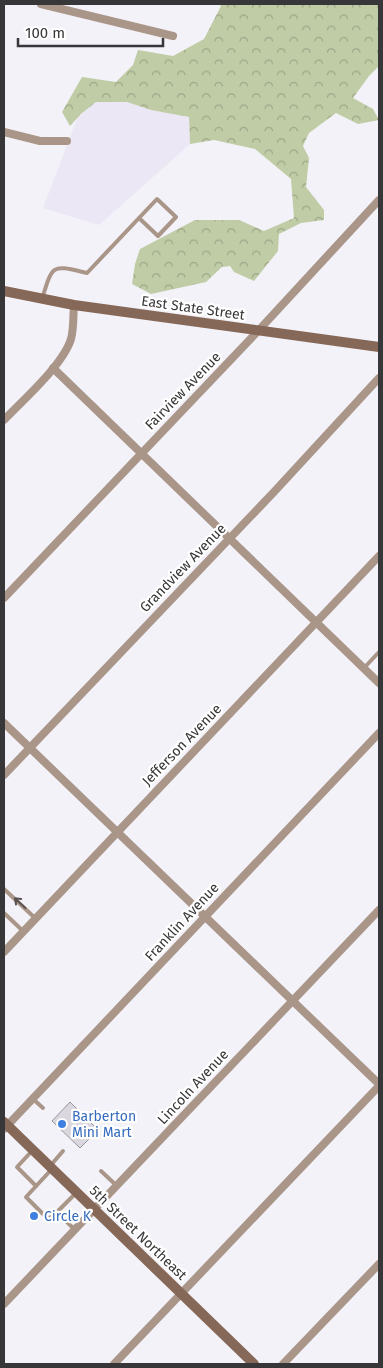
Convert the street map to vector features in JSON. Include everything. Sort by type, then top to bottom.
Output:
[{"type":"street","points":[[41,4],[174,36]]},
{"type":"street","points":[[4,132],[40,141],[67,141]]},
{"type":"street","name":"Fairview Avenue","points":[[4,598],[258,331],[379,200]]},
{"type":"street","name":"East State Street","points":[[4,291],[74,304],[379,347]]},
{"type":"street","points":[[4,420],[64,355],[73,329],[74,304]]},
{"type":"street","points":[[53,368],[379,683]]},
{"type":"street","name":"Grandview Avenue","points":[[4,775],[379,378]]},
{"type":"street","name":"Jefferson Avenue","points":[[4,952],[379,556]]},
{"type":"street","points":[[4,723],[379,1085],[114,1364]]},
{"type":"street","name":"Franklin Avenue","points":[[5,1125],[33,1099],[379,733]]},
{"type":"street","name":"Lincoln Avenue","points":[[4,1304],[379,910]]},
{"type":"street","name":"5th Street Northeast","points":[[5,1125],[254,1364]]},
{"type":"street","points":[[283,1364],[379,1264]]},
{"type":"lane","points":[[42,299],[54,269],[60,267],[87,273],[139,218],[157,199],[176,217],[158,236],[139,218]]},
{"type":"lane","points":[[364,668],[379,652]]},
{"type":"lane","points":[[4,889],[35,918]]},
{"type":"lane","points":[[4,913],[23,932]]},
{"type":"lane","points":[[33,1099],[43,1108]]},
{"type":"lane","points":[[33,1150],[17,1168],[36,1186]]},
{"type":"lane","points":[[63,1151],[26,1198],[48,1220],[76,1192]]},
{"type":"lane","points":[[101,1171],[117,1186]]},
{"type":"lane","points":[[56,1212],[75,1230]]},
{"type":"shaded area","points":[[96,102],[127,102],[151,110],[189,117],[190,144],[99,225],[43,208],[77,119]]},
{"type":"green space","points":[[219,4],[379,4],[379,66],[353,98],[373,109],[379,120],[358,124],[336,113],[309,133],[303,146],[309,158],[306,187],[324,210],[324,220],[301,223],[279,234],[278,251],[254,281],[234,272],[230,266],[222,267],[206,282],[151,294],[132,284],[135,264],[140,249],[195,220],[239,220],[264,231],[294,218],[291,179],[255,149],[214,140],[190,144],[189,117],[151,110],[127,102],[96,102],[70,126],[62,112],[82,77],[116,82],[133,65],[138,50],[173,56],[204,39],[221,6]]},
{"type":"building","points":[[70,1102],[98,1130],[80,1148],[52,1121]]},
{"type":"place","name":"Barberton Mini Mart","points":[[62,1124]]},
{"type":"place","name":"Circle K","points":[[34,1216]]}]
